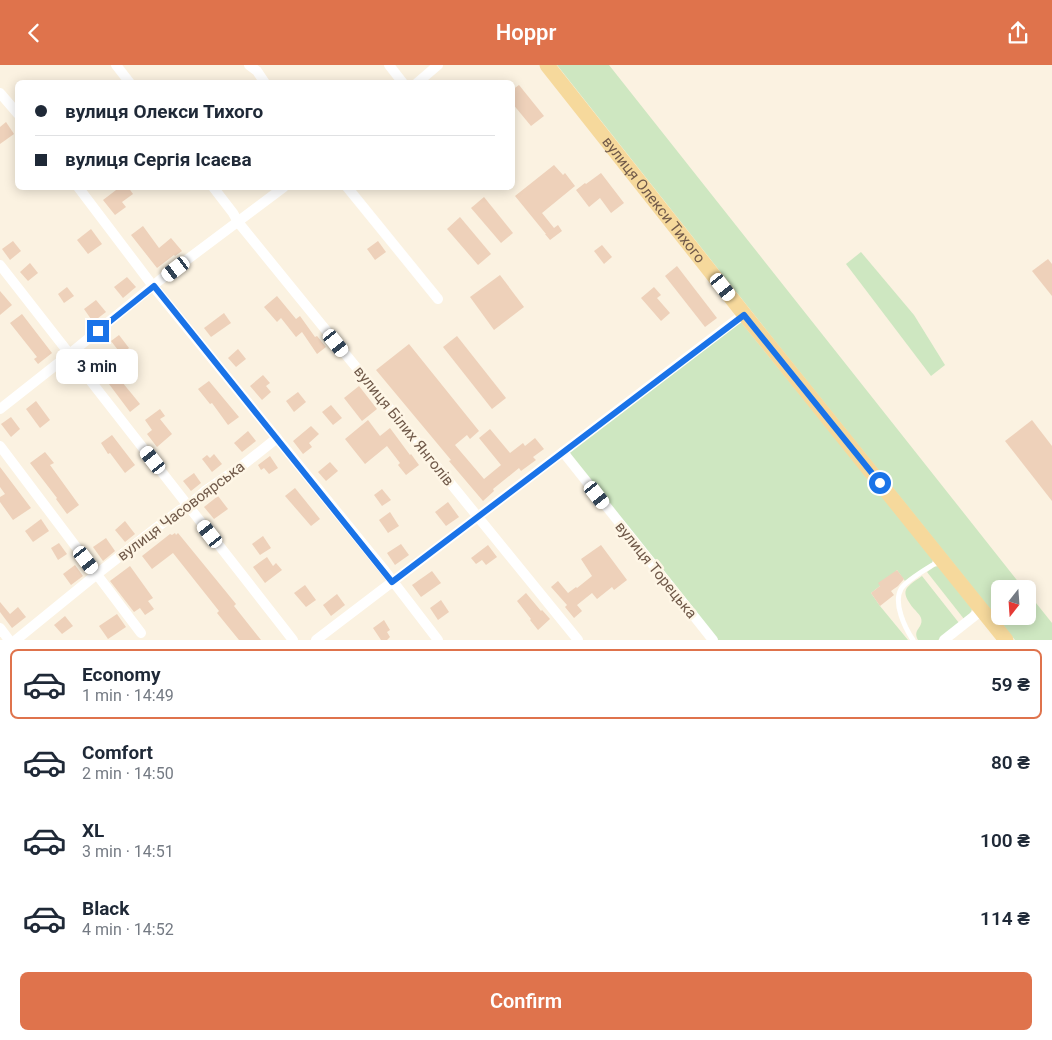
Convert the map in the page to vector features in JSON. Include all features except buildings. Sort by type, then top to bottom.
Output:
[{"type":"main road","name":"вулиця Олекси Тихого","points":[[547,65],[744,315],[1006,640]]},
{"type":"street","points":[[116,65],[128,80]]},
{"type":"street","points":[[249,65],[257,71],[263,80]]},
{"type":"street","points":[[389,65],[401,80]]},
{"type":"street","points":[[420,80],[438,65]]},
{"type":"street","points":[[0,93],[15,110]]},
{"type":"street","points":[[80,190],[154,286],[438,640]]},
{"type":"street","name":"вулиця Білих Янголів","points":[[215,190],[233,213],[238,223],[578,640]]},
{"type":"street","points":[[0,409],[154,286],[280,190]]},
{"type":"street","points":[[349,190],[438,299]]},
{"type":"street","points":[[0,265],[293,640]]},
{"type":"street","points":[[316,640],[744,315]]},
{"type":"street","name":"вулиця Часовоярська","points":[[16,640],[156,528],[277,438]]},
{"type":"street","points":[[0,446],[141,633]]},
{"type":"street","name":"вулиця Торецька","points":[[563,452],[713,640]]},
{"type":"street","points":[[944,640],[982,610]]},
{"type":"street","points":[[0,628],[9,640]]},
{"type":"lane","points":[[913,640],[906,630],[900,614],[899,594],[906,584],[941,559]]},
{"type":"green space","points":[[557,65],[609,65],[1017,580],[991,580],[991,610]]},
{"type":"green space","points":[[861,252],[914,315],[945,365],[931,376],[846,264]]},
{"type":"green space","points":[[741,322],[933,559],[932,563],[905,581],[897,570],[871,593],[908,640],[717,640],[571,457],[570,452]]},
{"type":"green space","points":[[938,566],[972,609],[970,614],[964,619],[927,572]]},
{"type":"green space","points":[[922,576],[959,623],[938,640],[918,640],[916,633],[921,624],[921,618],[909,603],[905,593],[911,584]]},
{"type":"green space","points":[[1036,603],[1052,623],[1052,640],[1015,640],[1003,625],[1036,625]]},
{"type":"route","points":[[98,331],[154,286],[392,582],[744,315],[880,483]]}]
